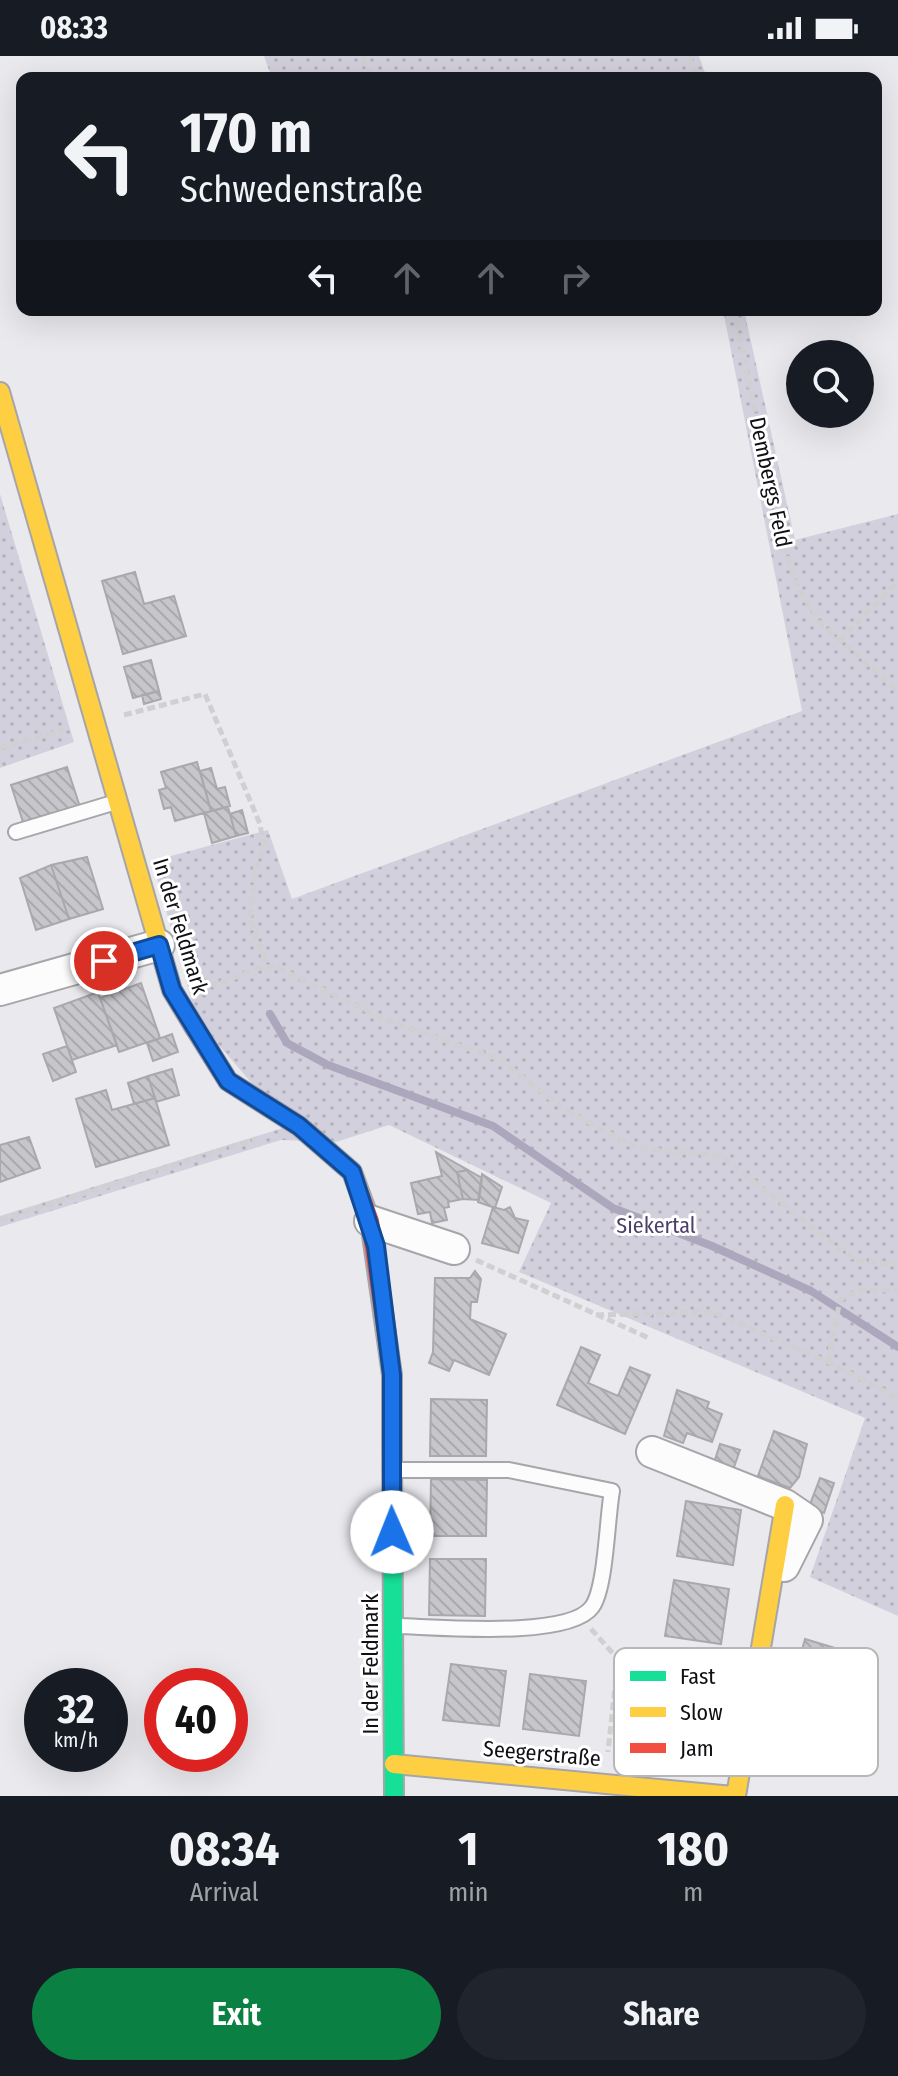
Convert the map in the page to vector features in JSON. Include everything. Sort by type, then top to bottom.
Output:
[{"type":"street","name":"In der Feldmark","points":[[0,392],[172,990],[228,1081],[299,1126],[352,1172],[370,1221],[392,1375],[394,1796]]},
{"type":"street","points":[[0,990],[159,945]]},
{"type":"street","points":[[370,1221],[454,1249]]},
{"type":"street","points":[[652,1452],[785,1505],[807,1520],[772,1589],[761,1648]]},
{"type":"street","name":"Seegerstraße","points":[[394,1764],[735,1796]]},
{"type":"street","points":[[735,1796],[739,1776]]},
{"type":"lane","points":[[16,832],[119,801]]},
{"type":"lane","points":[[391,1470],[509,1470],[612,1491],[596,1597],[592,1608],[580,1616],[550,1625],[508,1629],[394,1626]]},
{"type":"path","name":"Dembergs Feld","points":[[735,316],[783,545],[799,589],[820,623],[898,691]]},
{"type":"path","points":[[839,641],[898,581]]},
{"type":"path","points":[[0,748],[205,694],[260,824],[264,848],[255,868],[250,920],[267,966]]},
{"type":"path","points":[[172,990],[223,984],[267,966],[276,967],[389,1021],[501,1060],[564,1109],[637,1148],[721,1156],[855,1260],[898,1265]]},
{"type":"path","points":[[0,1220],[257,1139]]},
{"type":"path","points":[[454,1249],[651,1339]]},
{"type":"path","points":[[828,1362],[833,1323],[840,1300],[858,1290],[895,1293],[898,1290]]},
{"type":"path","points":[[596,1315],[712,1312],[828,1362],[898,1398]]},
{"type":"path","points":[[580,1616],[614,1654]]},
{"type":"path","points":[[605,1782],[614,1697]]},
{"type":"green space","points":[[264,56],[699,56],[705,72],[270,72]]},
{"type":"green space","name":"Siekertal","points":[[724,316],[745,316],[795,540],[898,514],[898,1616],[810,1577],[865,1418],[519,1272],[551,1203],[389,1125],[336,1142],[281,1140],[0,1227],[0,1216],[289,1126],[197,1020],[152,861],[268,830],[292,899],[802,711]]},
{"type":"green space","points":[[0,494],[74,742],[0,768]]},
{"type":"building","points":[[135,572],[144,604],[174,596],[186,636],[123,654],[102,581]]},
{"type":"building","points":[[151,660],[159,691],[133,698],[124,667]]},
{"type":"building","points":[[159,691],[161,699],[144,704],[142,695]]},
{"type":"building","points":[[197,762],[211,811],[175,821],[171,807],[164,809],[159,790],[166,788],[161,772]]},
{"type":"building","points":[[67,767],[80,807],[24,825],[11,785]]},
{"type":"building","points":[[211,768],[217,789],[225,787],[230,806],[211,811],[200,771]]},
{"type":"building","points":[[228,807],[236,836],[212,843],[204,813]]},
{"type":"building","points":[[242,810],[248,833],[236,836],[230,814]]},
{"type":"building","points":[[87,857],[103,909],[69,919],[51,865]]},
{"type":"building","points":[[51,865],[69,919],[36,930],[20,878]]},
{"type":"building","points":[[141,983],[160,1038],[119,1052],[100,998]]},
{"type":"building","points":[[98,992],[117,1045],[72,1060],[54,1008]]},
{"type":"building","points":[[172,1034],[178,1052],[153,1061],[147,1043]]},
{"type":"building","points":[[67,1046],[76,1072],[53,1081],[43,1054]]},
{"type":"building","points":[[172,1069],[179,1095],[156,1102],[148,1076]]},
{"type":"building","points":[[148,1076],[155,1098],[134,1104],[128,1083]]},
{"type":"building","points":[[106,1090],[112,1110],[155,1098],[169,1145],[96,1167],[76,1099]]},
{"type":"building","points":[[29,1137],[40,1168],[0,1182],[0,1145]]},
{"type":"building","points":[[436,1152],[468,1170],[457,1172],[463,1199],[448,1202],[449,1207],[444,1208],[447,1220],[432,1223],[430,1212],[418,1214],[411,1183],[442,1176]]},
{"type":"building","points":[[468,1170],[482,1178],[479,1200],[463,1199],[457,1172]]},
{"type":"building","points":[[482,1174],[502,1187],[495,1208],[478,1202]]},
{"type":"building","points":[[493,1207],[504,1210],[510,1207],[515,1218],[528,1221],[518,1253],[482,1243]]},
{"type":"building","points":[[475,1271],[481,1279],[477,1302],[471,1302],[470,1319],[506,1334],[489,1375],[454,1360],[449,1371],[429,1363],[433,1352],[435,1278],[470,1278]]},
{"type":"building","points":[[581,1347],[600,1355],[588,1383],[618,1396],[630,1367],[650,1375],[625,1434],[557,1405]]},
{"type":"building","points":[[677,1390],[709,1402],[707,1408],[722,1414],[712,1442],[687,1433],[683,1443],[664,1436]]},
{"type":"building","points":[[431,1399],[487,1400],[486,1456],[430,1456]]},
{"type":"building","points":[[774,1431],[807,1444],[799,1477],[790,1488],[758,1476]]},
{"type":"building","points":[[720,1444],[740,1450],[733,1470],[714,1463]]},
{"type":"building","points":[[820,1478],[834,1483],[824,1513],[809,1507]]},
{"type":"building","points":[[431,1479],[487,1480],[486,1536],[430,1536]]},
{"type":"building","points":[[686,1501],[741,1510],[733,1565],[677,1556]]},
{"type":"building","points":[[430,1559],[486,1559],[485,1616],[429,1615]]},
{"type":"building","points":[[674,1580],[729,1589],[721,1644],[665,1636]]},
{"type":"building","points":[[805,1639],[835,1648],[803,1648]]},
{"type":"building","points":[[451,1664],[506,1671],[499,1726],[443,1720]]},
{"type":"building","points":[[530,1674],[586,1681],[579,1736],[523,1729]]},
{"type":"waterway","points":[[270,1014],[287,1043],[328,1065],[493,1126],[613,1208],[712,1246],[811,1291],[898,1347]]},
{"type":"traffic: fast","points":[[392,1450],[394,1796]]},
{"type":"traffic: slow","points":[[0,392],[172,990],[195,1028]]},
{"type":"traffic: slow","points":[[761,1648],[785,1505]]},
{"type":"traffic: slow","points":[[394,1764],[733,1796]]},
{"type":"traffic: slow","points":[[736,1796],[739,1776]]},
{"type":"traffic: jam","points":[[195,1028],[228,1081],[299,1126],[352,1172],[370,1221],[392,1375],[392,1450]]},
{"type":"route","points":[[104,961],[159,945],[172,990],[228,1081],[299,1126],[352,1172],[376,1246],[392,1375],[392,1532]]}]
